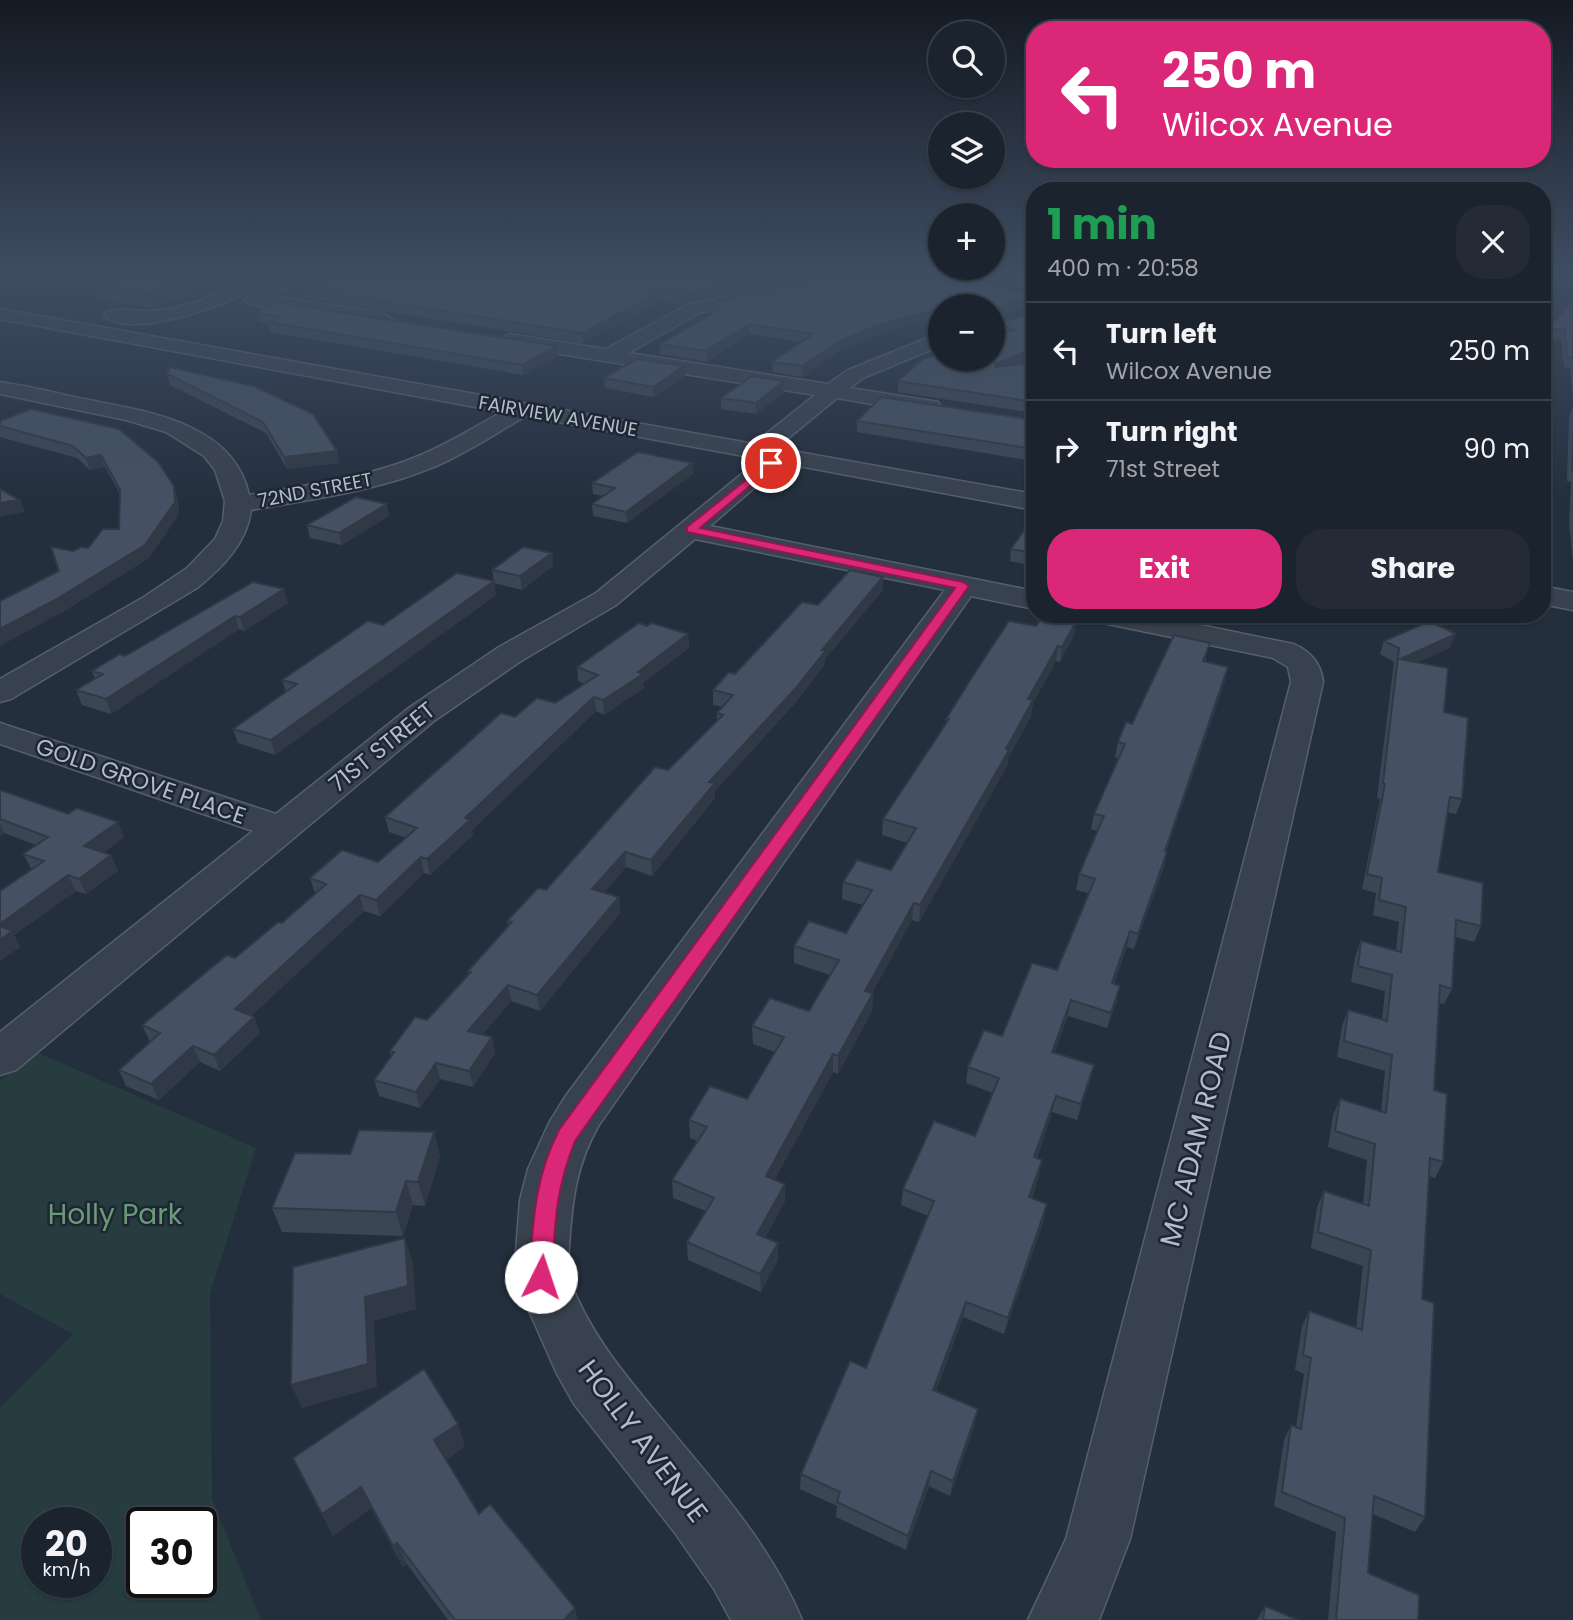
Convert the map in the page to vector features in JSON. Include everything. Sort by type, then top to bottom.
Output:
[{"type":"street","name":"FAIRVIEW AVENUE","points":[[184,348],[521,410],[775,450],[1026,500]]},
{"type":"street","points":[[558,348],[955,411]]},
{"type":"street","points":[[609,356],[624,348]]},
{"type":"street","points":[[775,450],[794,441],[841,393],[872,375],[870,369],[918,348]]},
{"type":"street","points":[[0,388],[131,415],[179,430],[204,444],[222,462],[235,485],[240,505]]},
{"type":"street","name":"72ND STREET","points":[[0,692],[155,603],[196,575],[231,536],[240,505],[349,485],[412,467],[449,451],[521,410]]},
{"type":"street","name":"71ST STREET","points":[[0,1057],[281,828],[457,689],[606,599],[771,463],[775,450]]},
{"type":"street","points":[[691,530],[1026,598]]},
{"type":"street","name":"HOLLY AVENUE","points":[[768,1620],[737,1566],[698,1511],[595,1384],[577,1355],[541,1277],[545,1200],[553,1169],[566,1137],[582,1111],[963,586]]},
{"type":"street","points":[[1551,597],[1573,601]]},
{"type":"street","points":[[1148,623],[1267,647],[1296,656]]},
{"type":"street","name":"MC ADAM ROAD","points":[[1062,1620],[1079,1590],[1098,1539],[1307,682],[1307,671],[1296,656]]},
{"type":"street","name":"GOLD GROVE PLACE","points":[[0,733],[281,828]]},
{"type":"green space","name":"Holly Park","points":[[36,1052],[256,1148],[210,1294],[212,1499],[215,1507],[126,1507],[126,1598],[217,1598],[217,1511],[261,1620],[0,1620],[0,1408],[73,1334],[0,1294],[0,1081]]},
{"type":"building","points":[[419,348],[554,348],[522,365]]},
{"type":"building","points":[[684,348],[711,348],[706,351]]},
{"type":"building","points":[[793,348],[830,348],[802,366],[772,362]]},
{"type":"building","points":[[1005,348],[1026,348],[1026,352],[1005,360]]},
{"type":"building","points":[[1566,348],[1573,348],[1573,358],[1567,357]]},
{"type":"building","points":[[928,358],[928,371],[1005,371],[1005,366],[1026,364],[1026,401],[898,381]]},
{"type":"building","points":[[637,359],[684,366],[653,387],[604,378]]},
{"type":"building","points":[[170,367],[253,386],[313,414],[337,451],[284,457],[263,422],[167,374]]},
{"type":"building","points":[[752,376],[784,381],[756,403],[721,398]]},
{"type":"building","points":[[881,397],[1026,419],[1026,448],[857,421]]},
{"type":"building","points":[[31,409],[119,429],[158,462],[174,486],[175,502],[145,545],[55,600],[0,629],[0,601],[59,571],[51,547],[73,551],[81,547],[88,548],[103,529],[119,529],[120,490],[101,455],[86,458],[73,446],[0,426],[0,421]]},
{"type":"building","points":[[638,452],[692,463],[626,512],[592,504],[615,488],[592,483]]},
{"type":"building","points":[[0,489],[20,500],[0,503]]},
{"type":"building","points":[[356,497],[387,504],[339,533],[307,525]]},
{"type":"building","points":[[1026,527],[1026,552],[1011,549]]},
{"type":"building","points":[[523,547],[552,553],[520,576],[492,570]]},
{"type":"building","points":[[850,570],[883,577],[822,650],[826,650],[796,688],[709,782],[715,783],[651,860],[625,852],[592,889],[619,897],[537,995],[508,985],[468,1031],[492,1037],[469,1071],[436,1063],[416,1092],[374,1080],[394,1052],[390,1051],[415,1017],[427,1020],[471,972],[468,971],[512,922],[507,921],[538,888],[546,890],[655,767],[668,770],[723,715],[717,713],[733,695],[713,690],[729,672],[735,674],[802,602],[818,605]]},
{"type":"building","points":[[457,573],[494,581],[271,740],[233,729],[297,684],[282,680],[368,621],[383,625]]},
{"type":"building","points":[[253,582],[284,589],[240,617],[235,616],[106,699],[76,690],[103,674],[92,671],[120,654],[125,656]]},
{"type":"building","points":[[1009,621],[1036,626],[1038,623],[1075,623],[1062,647],[1058,646],[1028,699],[1033,700],[1006,749],[1009,750],[920,905],[914,903],[865,991],[873,993],[838,1056],[833,1054],[766,1176],[785,1184],[757,1234],[778,1243],[760,1274],[687,1242],[714,1198],[672,1180],[707,1127],[689,1120],[710,1086],[747,1099],[784,1037],[752,1026],[770,998],[809,1011],[839,960],[794,946],[809,921],[846,933],[872,890],[843,882],[857,860],[891,870],[916,828],[883,819]]},
{"type":"building","points":[[639,623],[647,626],[652,623],[688,634],[638,672],[643,674],[603,700],[594,697],[465,818],[470,820],[427,859],[421,857],[376,900],[360,895],[235,1009],[254,1017],[214,1055],[193,1046],[151,1084],[119,1070],[160,1033],[142,1025],[227,955],[235,958],[278,922],[282,923],[326,884],[310,878],[342,850],[378,862],[417,828],[385,817],[501,713],[515,717],[537,698],[555,703],[598,675],[577,667]]},
{"type":"building","points":[[1425,623],[1434,623],[1456,634],[1400,659],[1448,668],[1444,712],[1468,718],[1462,799],[1450,797],[1438,872],[1483,883],[1481,926],[1456,920],[1452,989],[1440,985],[1434,1090],[1447,1094],[1443,1162],[1430,1158],[1422,1299],[1434,1303],[1425,1517],[1374,1496],[1368,1573],[1419,1595],[1418,1620],[1336,1620],[1345,1518],[1282,1492],[1291,1425],[1301,1429],[1311,1358],[1303,1355],[1309,1311],[1362,1330],[1371,1250],[1318,1232],[1324,1191],[1369,1206],[1375,1144],[1335,1131],[1340,1099],[1386,1113],[1392,1055],[1344,1041],[1348,1010],[1387,1021],[1392,975],[1358,966],[1361,941],[1401,952],[1406,907],[1379,900],[1382,878],[1367,874],[1385,784],[1399,648],[1384,641]]},
{"type":"building","points":[[1174,635],[1210,643],[1203,661],[1228,667],[1138,934],[1130,931],[1112,983],[1120,986],[1111,1013],[1071,1000],[1052,1052],[1094,1065],[1081,1104],[1056,1096],[1034,1157],[1042,1160],[1029,1197],[1047,1204],[1008,1318],[966,1302],[933,1390],[978,1409],[953,1481],[931,1471],[908,1536],[837,1502],[840,1492],[801,1474],[850,1361],[866,1368],[934,1201],[903,1189],[934,1121],[975,1136],[999,1078],[968,1067],[984,1030],[1002,1036],[1032,963],[1057,970],[1095,879],[1079,874],[1104,816],[1094,814],[1125,744],[1118,742],[1126,722],[1132,724]]},
{"type":"building","points":[[0,790],[68,814],[77,808],[118,822],[84,846],[111,855],[79,879],[68,875],[0,924],[0,891],[44,861],[23,854],[48,837],[0,819]]},
{"type":"building","points":[[0,926],[12,931],[0,940]]},
{"type":"building","points":[[359,1130],[434,1132],[418,1182],[406,1181],[396,1212],[272,1208],[295,1153],[350,1154]]},
{"type":"building","points":[[405,1238],[408,1286],[365,1297],[368,1364],[291,1385],[293,1267]]},
{"type":"building","points":[[424,1369],[458,1424],[434,1440],[479,1514],[490,1504],[575,1608],[564,1620],[455,1620],[397,1543],[393,1546],[361,1487],[322,1514],[293,1458]]},
{"type":"building","points":[[1265,1606],[1298,1620],[1263,1620]]},
{"type":"route","points":[[541,1277],[545,1200],[553,1169],[566,1137],[582,1111],[963,586],[691,530],[771,463]]}]
